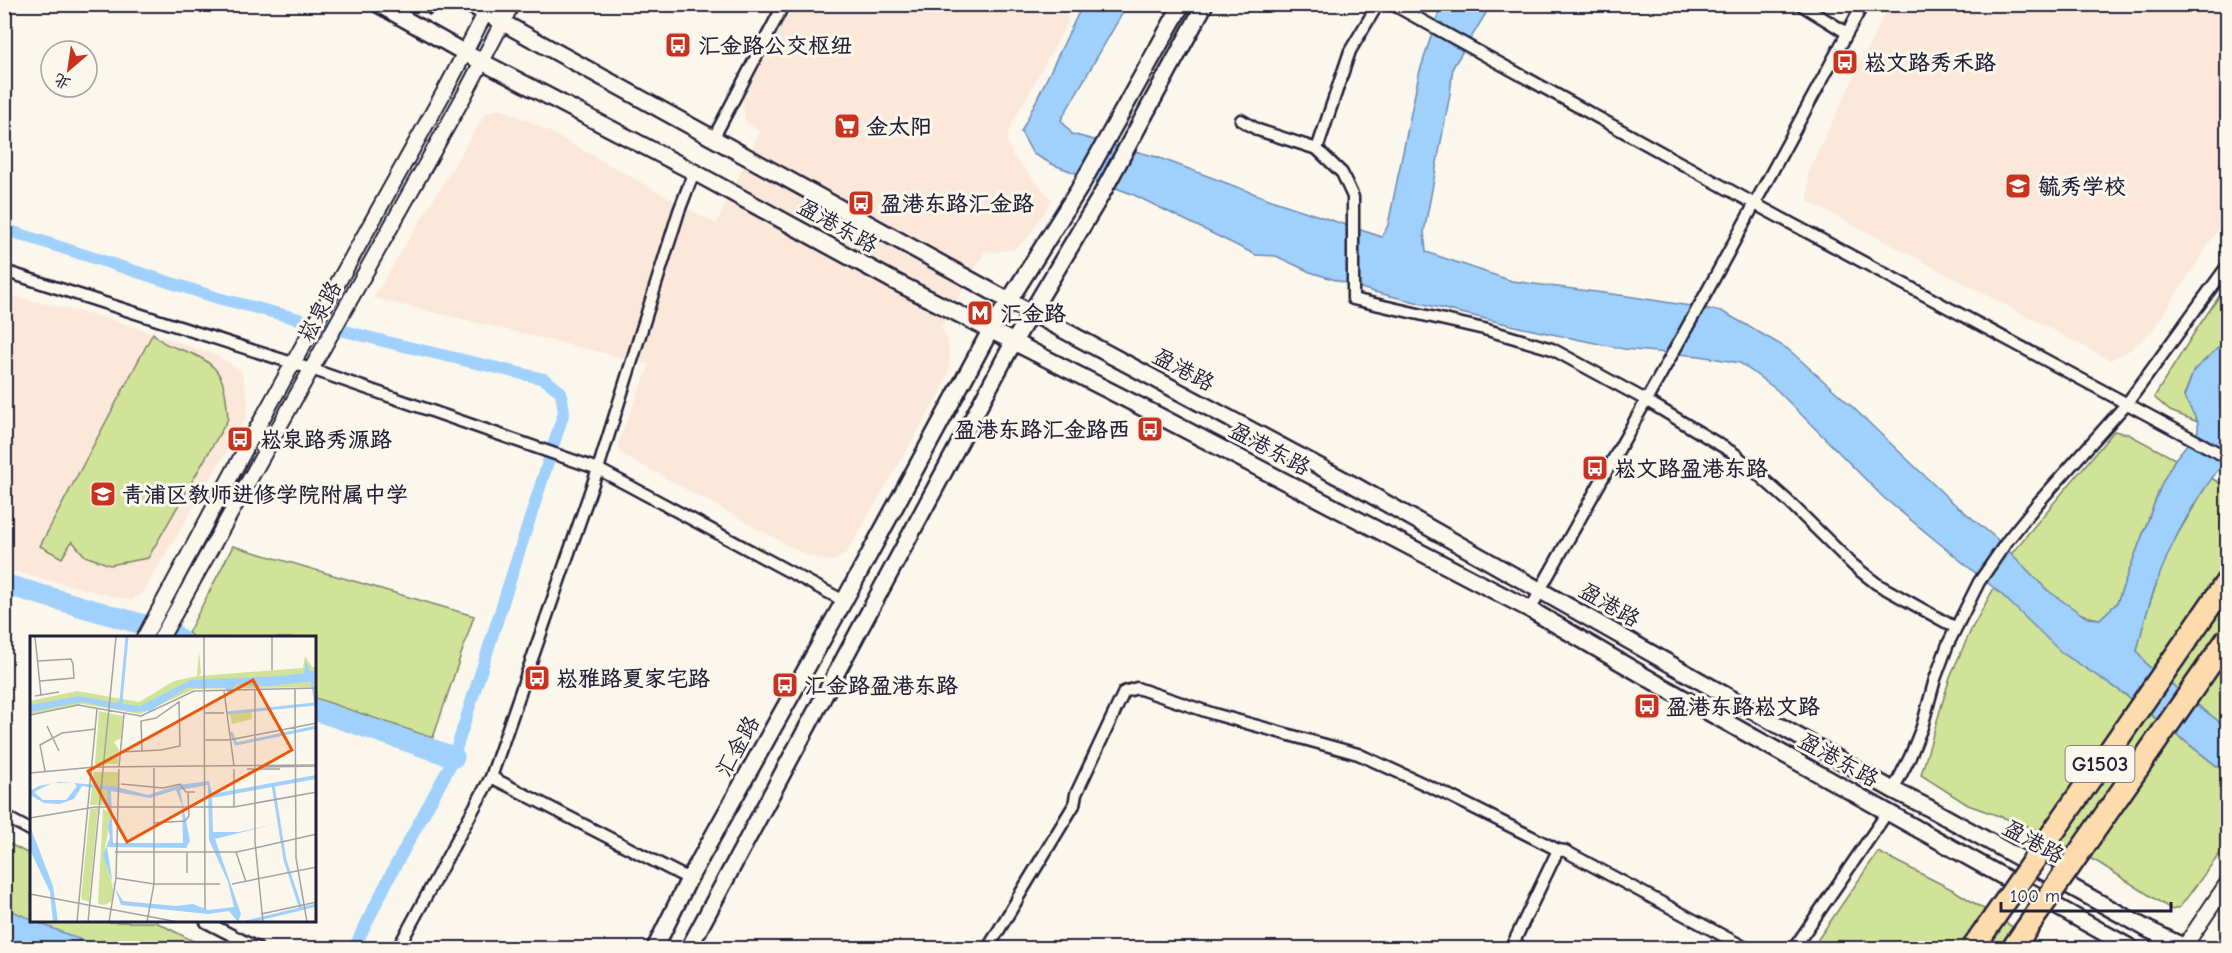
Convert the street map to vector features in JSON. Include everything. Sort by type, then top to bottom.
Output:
[{"type":"highway","name":"G1503","points":[[1973,948],[2228,580]]},
{"type":"highway","name":"G1503","points":[[2013,948],[2228,638]]},
{"type":"main road","name":"盈港东路","points":[[378,4],[465,53],[694,172],[890,279],[1532,610],[1658,684],[2131,948]]},
{"type":"main road","name":"盈港东路","points":[[469,4],[487,9],[503,23],[1009,301]]},
{"type":"main road","name":"汇金路","points":[[655,948],[689,879],[844,602],[990,331],[1079,189],[1182,4]]},
{"type":"main road","points":[[689,948],[1014,343],[1100,196],[1205,4]]},
{"type":"main road","name":"盈港路","points":[[1009,301],[1352,484],[1893,790],[2184,948]]},
{"type":"street","name":"崧泉路","points":[[163,636],[512,4]]},
{"type":"street","points":[[713,140],[784,4]]},
{"type":"street","points":[[1317,149],[1350,51],[1378,4]]},
{"type":"street","points":[[1392,4],[1753,203],[2128,402],[2228,458]]},
{"type":"street","points":[[1800,4],[1847,33]]},
{"type":"street","points":[[1532,610],[1540,590],[1675,350],[1863,4]]},
{"type":"street","name":"崧泉路","points":[[145,636],[332,297],[487,9]]},
{"type":"street","points":[[1241,120],[1258,130],[1317,149],[1342,173],[1353,197],[1353,299],[1484,329],[1552,349],[1735,454],[1788,501],[1853,565],[1877,584],[1956,628]]},
{"type":"street","points":[[398,948],[491,777],[598,469],[679,211],[694,172]]},
{"type":"street","points":[[1893,790],[1922,728],[1935,679],[1956,628],[1979,582],[2008,540],[2044,496],[2128,402],[2228,265]]},
{"type":"street","points":[[4,271],[400,398],[531,447],[598,469],[844,602]]},
{"type":"street","points":[[988,948],[1074,805],[1076,794],[1124,692],[1137,688],[1214,714],[1358,754],[1446,794],[1558,850],[1565,851],[1746,948]]},
{"type":"street","points":[[491,777],[689,879]]},
{"type":"street","points":[[1794,948],[1887,813]]},
{"type":"street","points":[[4,816],[30,830]]},
{"type":"street","points":[[1511,948],[1558,850]]},
{"type":"street","points":[[2184,948],[2228,882]]},
{"type":"street","points":[[210,923],[257,948]]},
{"type":"shaded area","name":"毓秀学校","points":[[2215,4],[2227,11],[2227,216],[2153,330],[2130,350],[2110,360],[1808,201],[1808,172],[1889,5]]},
{"type":"shaded area","points":[[793,5],[1046,5],[1064,11],[1069,20],[1010,127],[1007,141],[1013,156],[1052,200],[1028,237],[1014,249],[985,251],[941,328],[947,337],[950,357],[948,375],[939,395],[846,554],[833,561],[804,554],[620,453],[618,443],[650,364],[373,298],[486,113],[500,108],[541,127],[716,224],[760,132],[745,120],[740,89]]},
{"type":"shaded area","name":"青浦区教师进修学院附属中学","points":[[4,294],[114,320],[215,355],[242,371],[248,401],[246,418],[144,591],[131,601],[5,569]]},
{"type":"green space","points":[[2227,285],[2227,340],[2194,370],[2184,396],[2198,422],[2170,411],[2154,397]]},
{"type":"green space","points":[[153,333],[164,343],[198,356],[215,368],[223,384],[228,419],[148,558],[110,565],[85,556],[72,541],[62,558],[40,546]]},
{"type":"green space","points":[[2114,431],[2128,434],[2175,459],[2162,483],[2117,603],[2100,619],[2088,617],[2064,603],[2040,584],[2011,554]]},
{"type":"green space","points":[[2211,478],[2227,487],[2227,728],[2147,665],[2137,651],[2144,621],[2167,552]]},
{"type":"green space","points":[[233,546],[474,616],[433,738],[316,698],[316,636],[192,636],[188,633]]},
{"type":"green space","points":[[1994,588],[2102,677],[2227,774],[2227,844],[2180,907],[2172,910],[2099,863],[2030,827],[1968,805],[1921,775],[1950,677],[1971,630]]},
{"type":"green space","points":[[4,841],[30,854],[30,923],[158,923],[207,948],[5,948]]},
{"type":"green space","points":[[1878,852],[1955,891],[2040,944],[2057,948],[1812,948]]},
{"type":"water","points":[[1074,5],[1127,5],[1061,120],[1072,134],[1157,157],[1274,201],[1382,237],[1388,225],[1419,74],[1441,5],[1491,5],[1453,67],[1424,232],[1426,252],[1512,281],[1721,311],[1741,322],[1788,349],[1950,500],[1996,538],[2047,590],[2087,618],[2100,619],[2117,603],[2162,483],[2175,459],[2198,431],[2198,422],[2184,397],[2194,370],[2227,340],[2227,377],[2219,387],[2220,408],[2227,415],[2227,459],[2196,502],[2170,550],[2151,600],[2137,651],[2147,665],[2227,728],[2227,774],[2125,694],[2062,653],[2000,593],[1884,498],[1777,390],[1740,363],[1700,356],[1624,349],[1523,328],[1374,292],[1310,272],[1276,256],[1256,255],[1132,194],[1054,165],[1033,154],[1021,132],[1079,12]]},
{"type":"water","points":[[5,908],[30,919],[30,923],[39,923],[101,948],[5,948]]},
{"type":"waterway","points":[[4,229],[218,298],[387,342],[544,379],[561,392],[564,412],[452,762],[393,870],[354,948]]},
{"type":"waterway","points":[[4,584],[172,633],[176,636]]},
{"type":"waterway","points":[[316,710],[454,757]]},
{"type":"railway","points":[[412,4],[430,14]]},
{"type":"place","name":"汇金路公交枢纽","points":[[678,45]]},
{"type":"place","name":"崧文路秀禾路","points":[[1845,62]]},
{"type":"place","name":"金太阳","points":[[847,126]]},
{"type":"place","name":"毓秀学校","points":[[2018,186]]},
{"type":"place","name":"盈港东路汇金路","points":[[861,203]]},
{"type":"place","name":"汇金路","points":[[980,313]]},
{"type":"place","name":"盈港东路汇金路西","points":[[1150,429]]},
{"type":"place","name":"崧泉路秀源路","points":[[240,439]]},
{"type":"place","name":"崧文路盈港东路","points":[[1595,468]]},
{"type":"place","name":"青浦区教师进修学院附属中学","points":[[103,494]]},
{"type":"place","name":"崧雅路夏家宅路","points":[[537,678]]},
{"type":"place","name":"汇金路盈港东路","points":[[785,685]]},
{"type":"place","name":"盈港东路崧文路","points":[[1647,706]]}]
